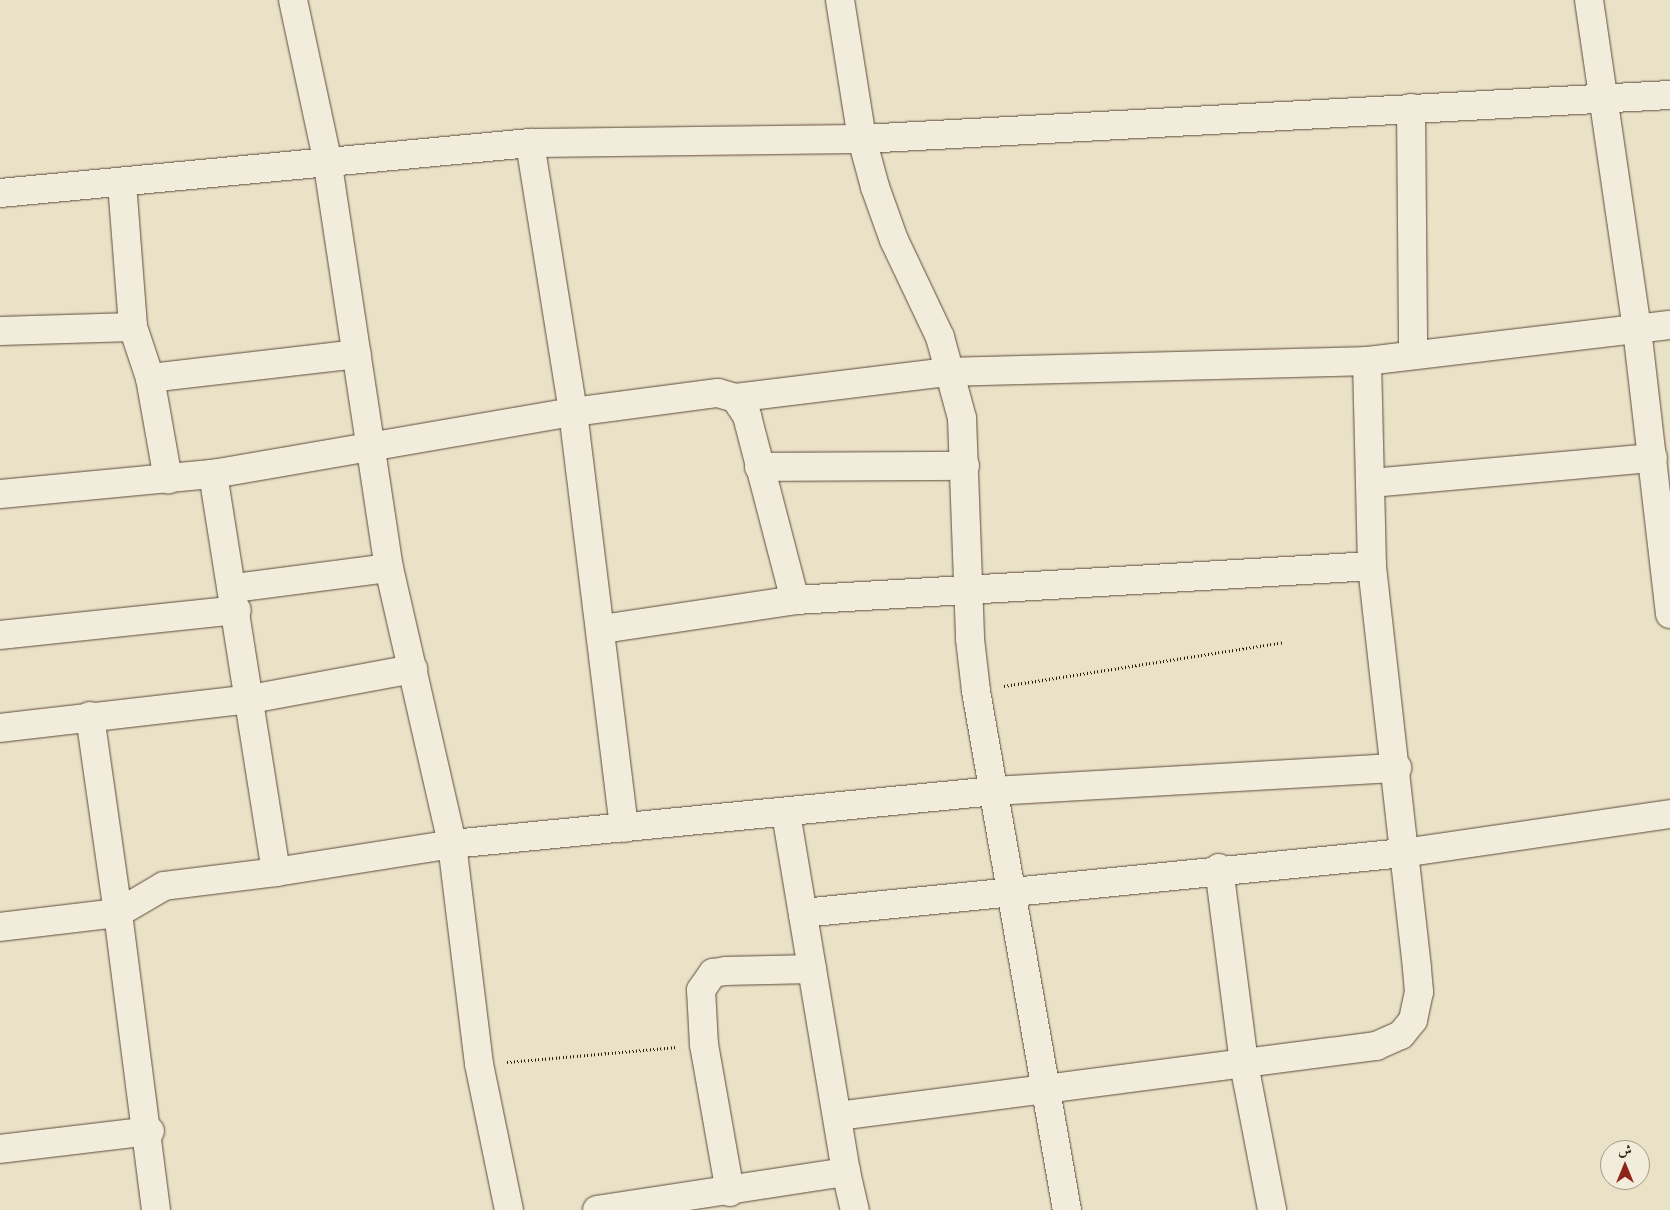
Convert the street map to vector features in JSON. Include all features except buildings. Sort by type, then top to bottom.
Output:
[{"type":"street","points":[[293,0],[327,159],[389,568],[452,844],[479,1064],[509,1210]]},
{"type":"street","points":[[840,0],[862,140],[894,240],[940,337],[962,418],[968,588],[976,692],[1014,894],[1067,1210]]},
{"type":"street","points":[[1589,0],[1602,101],[1637,329],[1670,614]]},
{"type":"street","points":[[0,193],[122,183],[327,159],[530,143],[862,140],[1411,108],[1602,101],[1670,95]]},
{"type":"street","points":[[1411,108],[1413,355]]},
{"type":"street","points":[[530,143],[573,412],[602,629],[624,828]]},
{"type":"street","points":[[122,183],[134,327],[150,378],[168,479]]},
{"type":"street","points":[[0,494],[213,474],[573,412],[687,395],[718,393],[735,398],[948,372],[1367,361],[1670,325]]},
{"type":"street","points":[[0,332],[134,327]]},
{"type":"street","points":[[150,378],[357,354]]},
{"type":"street","points":[[838,1116],[1047,1091],[1376,1046],[1401,1035],[1413,1020],[1418,984],[1402,853],[1397,768],[1372,566],[1367,361]]},
{"type":"street","points":[[735,398],[747,416],[795,600]]},
{"type":"street","points":[[1371,483],[1653,458]]},
{"type":"street","points":[[759,467],[964,466]]},
{"type":"street","points":[[213,474],[236,599],[276,872]]},
{"type":"street","points":[[602,629],[795,600],[968,588],[1128,583],[1372,566]]},
{"type":"street","points":[[0,635],[236,599],[389,568]]},
{"type":"street","points":[[0,728],[90,716],[251,699],[413,669]]},
{"type":"street","points":[[90,716],[150,1131],[156,1210]]},
{"type":"street","points":[[0,927],[118,913],[164,886],[276,872],[452,844],[786,815],[994,791],[1397,768]]},
{"type":"street","points":[[803,913],[1014,894],[1219,868],[1402,853],[1670,814]]},
{"type":"street","points":[[786,815],[846,1172],[855,1210]]},
{"type":"street","points":[[1219,868],[1244,1064],[1272,1210]]},
{"type":"street","points":[[730,1192],[704,1045],[701,990],[713,973],[812,969]]},
{"type":"street","points":[[0,1149],[150,1131]]},
{"type":"street","points":[[597,1210],[730,1192],[846,1172]]},
{"type":"path","points":[[976,692],[1284,642]]},
{"type":"path","points":[[479,1064],[704,1045]]}]
